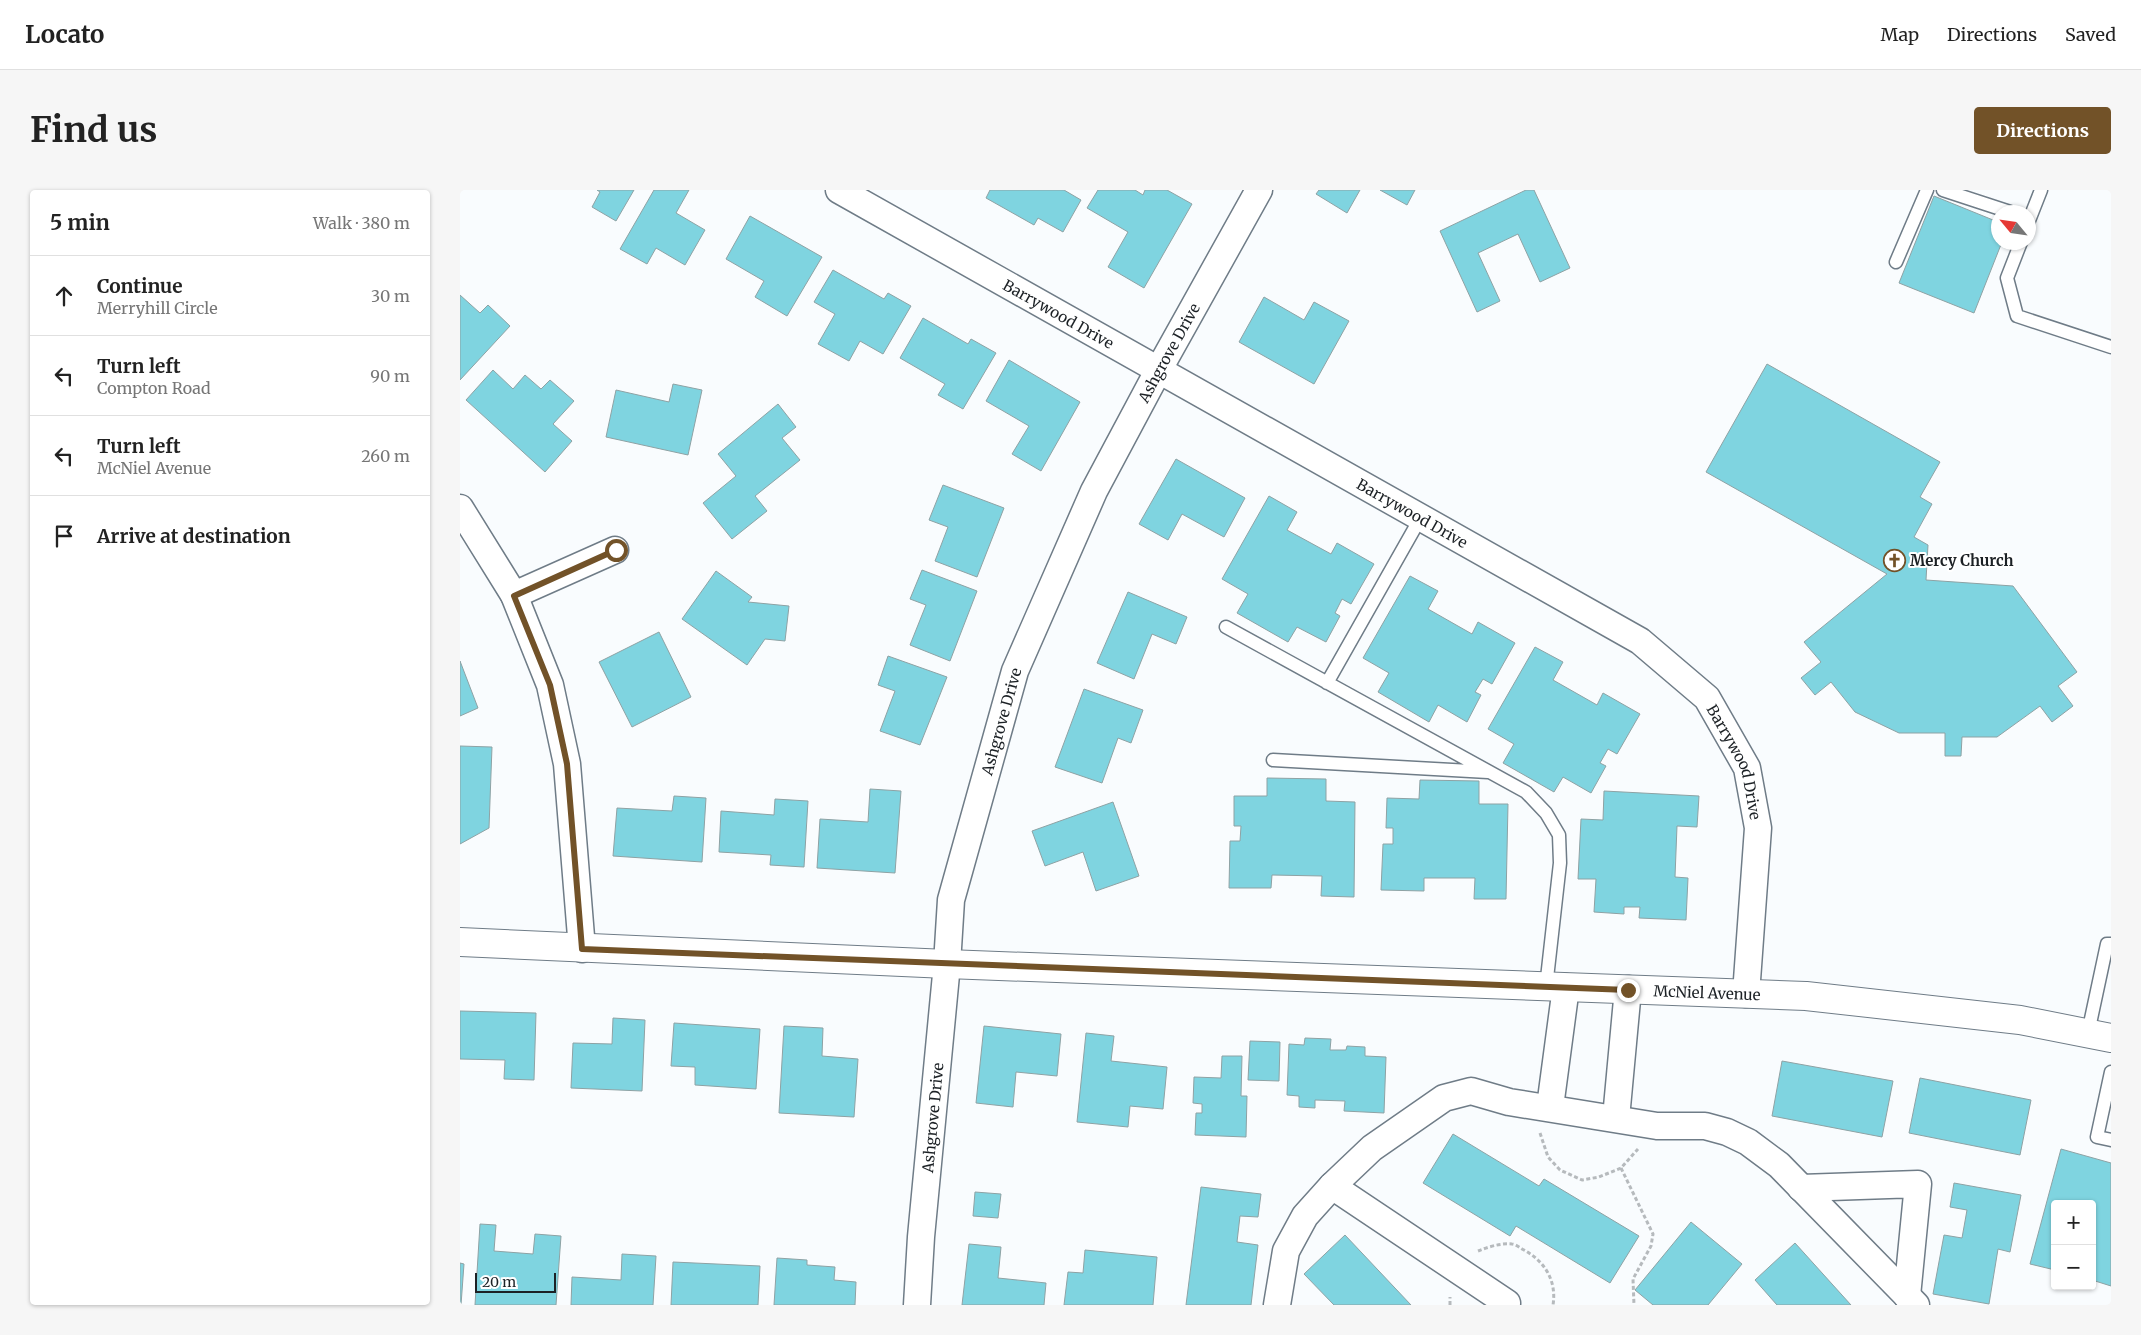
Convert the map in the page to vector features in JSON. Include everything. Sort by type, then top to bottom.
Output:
[{"type":"street","name":"Barrywood Drive","points":[[839,190],[1640,641],[1707,698],[1747,768],[1758,828],[1746,994]]},
{"type":"street","name":"Ashgrove Drive","points":[[918,1305],[921,1237],[947,964],[951,900],[1016,671],[1094,491],[1158,370],[1259,190]]},
{"type":"street","points":[[460,508],[514,596],[550,685],[567,764],[582,949]]},
{"type":"street","points":[[514,596],[616,550]]},
{"type":"street","name":"McNiel Avenue","points":[[460,942],[947,964],[1806,996],[2020,1020],[2099,1035]]},
{"type":"street","points":[[1550,1107],[1556,987]]},
{"type":"street","points":[[1616,1118],[1628,990]]},
{"type":"street","points":[[1277,1305],[1286,1251],[1305,1216],[1332,1186],[1372,1148],[1444,1098],[1471,1091],[1509,1102],[1550,1107],[1658,1126],[1705,1126],[1727,1132],[1748,1142],[1779,1165],[1911,1300]]},
{"type":"street","points":[[1801,1188],[1918,1184],[1911,1300]]},
{"type":"street","points":[[1332,1186],[1507,1303]]},
{"type":"lane","points":[[1896,262],[1926,190]]},
{"type":"lane","points":[[1943,190],[1991,206]]},
{"type":"lane","points":[[2035,205],[2041,190]]},
{"type":"lane","points":[[2018,250],[2007,278],[2017,316],[2111,347]]},
{"type":"lane","points":[[1327,683],[1421,517]]},
{"type":"lane","points":[[1226,627],[1526,792],[1546,813],[1559,835],[1560,863],[1556,987]]},
{"type":"lane","points":[[1273,760],[1491,772]]},
{"type":"lane","points":[[2099,1035],[2110,940]]},
{"type":"lane","points":[[2111,1072],[2097,1137],[2111,1140]]},
{"type":"path","points":[[1539,1131],[1548,1157],[1560,1170],[1582,1180],[1599,1177],[1621,1168],[1640,1148]]},
{"type":"path","points":[[1621,1168],[1653,1234],[1651,1246],[1633,1279],[1634,1305]]},
{"type":"path","points":[[1475,1252],[1488,1246],[1513,1244],[1535,1255],[1550,1276],[1555,1293],[1553,1305]]},
{"type":"building","points":[[597,190],[634,190],[616,221],[592,207],[600,192]]},
{"type":"building","points":[[654,190],[689,190],[676,213],[705,230],[685,265],[656,248],[647,264],[620,249]]},
{"type":"building","points":[[990,190],[1064,190],[1081,200],[1063,232],[1038,218],[1034,225],[986,198]]},
{"type":"building","points":[[1098,190],[1135,190],[1143,195],[1145,190],[1167,190],[1192,204],[1144,288],[1108,267],[1128,232],[1087,208]]},
{"type":"building","points":[[1319,190],[1360,190],[1347,213],[1316,194]]},
{"type":"building","points":[[1380,190],[1415,190],[1407,205]]},
{"type":"building","points":[[1526,190],[1534,190],[1570,268],[1540,282],[1518,234],[1478,253],[1500,301],[1477,312],[1440,231]]},
{"type":"building","points":[[1934,196],[1991,219],[1991,250],[1999,250],[1974,313],[1899,283]]},
{"type":"building","points":[[750,216],[822,257],[787,316],[755,297],[764,281],[726,259]]},
{"type":"building","points":[[833,270],[884,299],[888,293],[911,306],[883,354],[860,341],[849,361],[818,344],[835,314],[814,302]]},
{"type":"building","points":[[460,295],[480,313],[488,305],[510,326],[460,380]]},
{"type":"building","points":[[1264,297],[1304,320],[1314,302],[1349,321],[1314,384],[1239,342]]},
{"type":"building","points":[[923,318],[968,344],[971,339],[996,353],[963,409],[938,395],[945,384],[900,358]]},
{"type":"building","points":[[1009,360],[1080,402],[1041,471],[1012,454],[1029,426],[986,401]]},
{"type":"building","name":"Mercy Church","points":[[1767,364],[1940,462],[1920,497],[1932,504],[1914,537],[1928,545],[1926,580],[2013,586],[2077,672],[2058,686],[2073,706],[2052,722],[2040,706],[1997,737],[1962,737],[1961,756],[1945,756],[1945,733],[1899,733],[1855,712],[1831,682],[1815,695],[1801,678],[1821,662],[1804,642],[1887,574],[1706,472]]},
{"type":"building","points":[[493,370],[513,389],[525,375],[541,389],[550,380],[574,401],[553,424],[572,441],[545,472],[466,400]]},
{"type":"building","points":[[673,384],[702,390],[688,455],[606,437],[616,390],[669,402]]},
{"type":"building","points":[[778,404],[796,427],[782,438],[800,460],[755,496],[767,511],[732,539],[703,503],[736,476],[718,454]]},
{"type":"building","points":[[1176,459],[1245,498],[1224,537],[1182,514],[1168,540],[1139,524]]},
{"type":"building","points":[[943,485],[1004,508],[977,577],[935,561],[948,527],[929,520]]},
{"type":"building","points":[[1269,496],[1297,512],[1287,530],[1331,554],[1337,543],[1374,564],[1351,604],[1342,599],[1335,613],[1340,616],[1326,642],[1297,627],[1288,642],[1237,613],[1248,594],[1222,579]]},
{"type":"building","points":[[922,570],[977,591],[950,661],[910,645],[926,605],[910,599]]},
{"type":"building","points":[[716,571],[752,597],[748,602],[789,606],[785,641],[765,639],[747,665],[682,619]]},
{"type":"building","points":[[1410,576],[1438,591],[1428,609],[1472,634],[1478,622],[1515,643],[1492,684],[1483,679],[1475,692],[1481,695],[1467,722],[1438,705],[1429,722],[1378,692],[1389,673],[1363,658]]},
{"type":"building","points":[[1128,592],[1187,617],[1176,644],[1152,634],[1134,679],[1097,663]]},
{"type":"building","points":[[659,632],[691,697],[632,727],[599,662]]},
{"type":"building","points":[[1535,647],[1563,662],[1553,680],[1597,705],[1603,693],[1640,714],[1617,754],[1608,749],[1600,763],[1606,766],[1591,793],[1563,777],[1554,792],[1503,763],[1514,744],[1488,729]]},
{"type":"building","points":[[888,656],[947,677],[920,745],[880,731],[895,691],[878,685]]},
{"type":"building","points":[[460,661],[478,708],[460,716]]},
{"type":"building","points":[[1084,689],[1143,710],[1131,743],[1118,738],[1102,783],[1055,767]]},
{"type":"building","points":[[460,746],[492,747],[489,828],[460,844]]},
{"type":"building","points":[[1267,778],[1326,779],[1326,801],[1355,802],[1354,897],[1321,896],[1322,876],[1272,875],[1271,888],[1229,888],[1230,841],[1240,841],[1241,826],[1234,826],[1234,796],[1267,796]]},
{"type":"building","points":[[1420,780],[1479,781],[1479,804],[1508,804],[1506,899],[1474,899],[1475,878],[1424,878],[1424,891],[1381,890],[1383,844],[1393,844],[1393,828],[1386,828],[1387,798],[1419,799]]},
{"type":"building","points":[[870,789],[901,791],[895,873],[817,868],[820,819],[868,822]]},
{"type":"building","points":[[1604,791],[1699,796],[1697,827],[1677,826],[1675,877],[1688,878],[1686,920],[1639,918],[1640,907],[1624,907],[1624,914],[1594,912],[1596,879],[1578,879],[1581,819],[1603,820]]},
{"type":"building","points":[[674,796],[706,798],[702,862],[613,856],[617,808],[672,811]]},
{"type":"building","points":[[775,799],[808,801],[804,867],[770,865],[771,855],[719,852],[721,811],[774,815]]},
{"type":"building","points":[[1113,802],[1139,876],[1096,891],[1083,852],[1045,866],[1032,831]]},
{"type":"building","points":[[460,1011],[536,1013],[534,1080],[504,1079],[505,1060],[460,1059]]},
{"type":"building","points":[[613,1018],[645,1020],[642,1091],[571,1088],[573,1043],[612,1044]]},
{"type":"building","points":[[674,1023],[760,1029],[756,1089],[695,1085],[695,1067],[671,1066]]},
{"type":"building","points":[[784,1026],[823,1028],[822,1056],[858,1059],[854,1117],[779,1113]]},
{"type":"building","points":[[984,1026],[1061,1034],[1057,1076],[1016,1072],[1013,1107],[976,1103]]},
{"type":"building","points":[[1086,1033],[1114,1036],[1111,1061],[1167,1067],[1163,1109],[1130,1106],[1128,1127],[1077,1122]]},
{"type":"building","points":[[1305,1038],[1331,1039],[1330,1050],[1346,1050],[1347,1046],[1365,1047],[1365,1056],[1386,1057],[1384,1113],[1344,1111],[1345,1101],[1315,1100],[1315,1108],[1299,1107],[1299,1096],[1287,1095],[1289,1044],[1304,1045]]},
{"type":"building","points":[[1250,1041],[1280,1042],[1279,1081],[1248,1080]]},
{"type":"building","points":[[1222,1056],[1242,1056],[1241,1096],[1247,1096],[1246,1137],[1195,1135],[1196,1113],[1202,1113],[1202,1104],[1193,1103],[1194,1077],[1221,1078]]},
{"type":"building","points":[[1782,1061],[1893,1081],[1882,1137],[1772,1116]]},
{"type":"building","points":[[1920,1078],[2031,1100],[2020,1155],[1909,1133]]},
{"type":"building","points":[[1453,1134],[1539,1186],[1544,1179],[1639,1236],[1610,1283],[1516,1226],[1510,1236],[1423,1183]]},
{"type":"building","points":[[2061,1149],[2111,1163],[2111,1286],[2096,1281],[2096,1200],[2051,1200],[2051,1269],[2030,1264]]},
{"type":"building","points":[[1954,1183],[2021,1195],[2010,1252],[1998,1249],[1989,1304],[1933,1294],[1944,1235],[1962,1238],[1967,1210],[1950,1207]]},
{"type":"building","points":[[1201,1187],[1261,1194],[1258,1217],[1240,1216],[1237,1242],[1258,1245],[1251,1305],[1186,1305]]},
{"type":"building","points":[[975,1192],[1001,1194],[998,1218],[973,1216]]},
{"type":"building","points":[[1691,1222],[1742,1264],[1708,1305],[1653,1305],[1635,1290]]},
{"type":"building","points":[[480,1224],[496,1225],[494,1251],[533,1254],[535,1234],[561,1236],[556,1305],[475,1305]]},
{"type":"building","points":[[1345,1235],[1411,1305],[1334,1305],[1304,1274]]},
{"type":"building","points":[[1795,1243],[1851,1305],[1777,1305],[1755,1280]]},
{"type":"building","points":[[969,1244],[1001,1247],[998,1278],[1046,1283],[1044,1305],[962,1305]]},
{"type":"building","points":[[1085,1250],[1157,1257],[1153,1305],[1064,1305],[1068,1272],[1083,1273]]},
{"type":"building","points":[[622,1254],[656,1256],[653,1305],[571,1305],[572,1277],[621,1280]]},
{"type":"building","points":[[777,1258],[807,1260],[807,1265],[835,1267],[834,1280],[856,1282],[855,1305],[774,1305]]},
{"type":"building","points":[[673,1262],[760,1266],[758,1305],[671,1305]]},
{"type":"building","points":[[460,1263],[464,1264],[461,1305],[460,1305]]},
{"type":"place","name":"Mercy Church","points":[[1894,560]]},
{"type":"route","points":[[616,550],[514,596],[550,685],[567,764],[582,949],[1628,990]]}]
